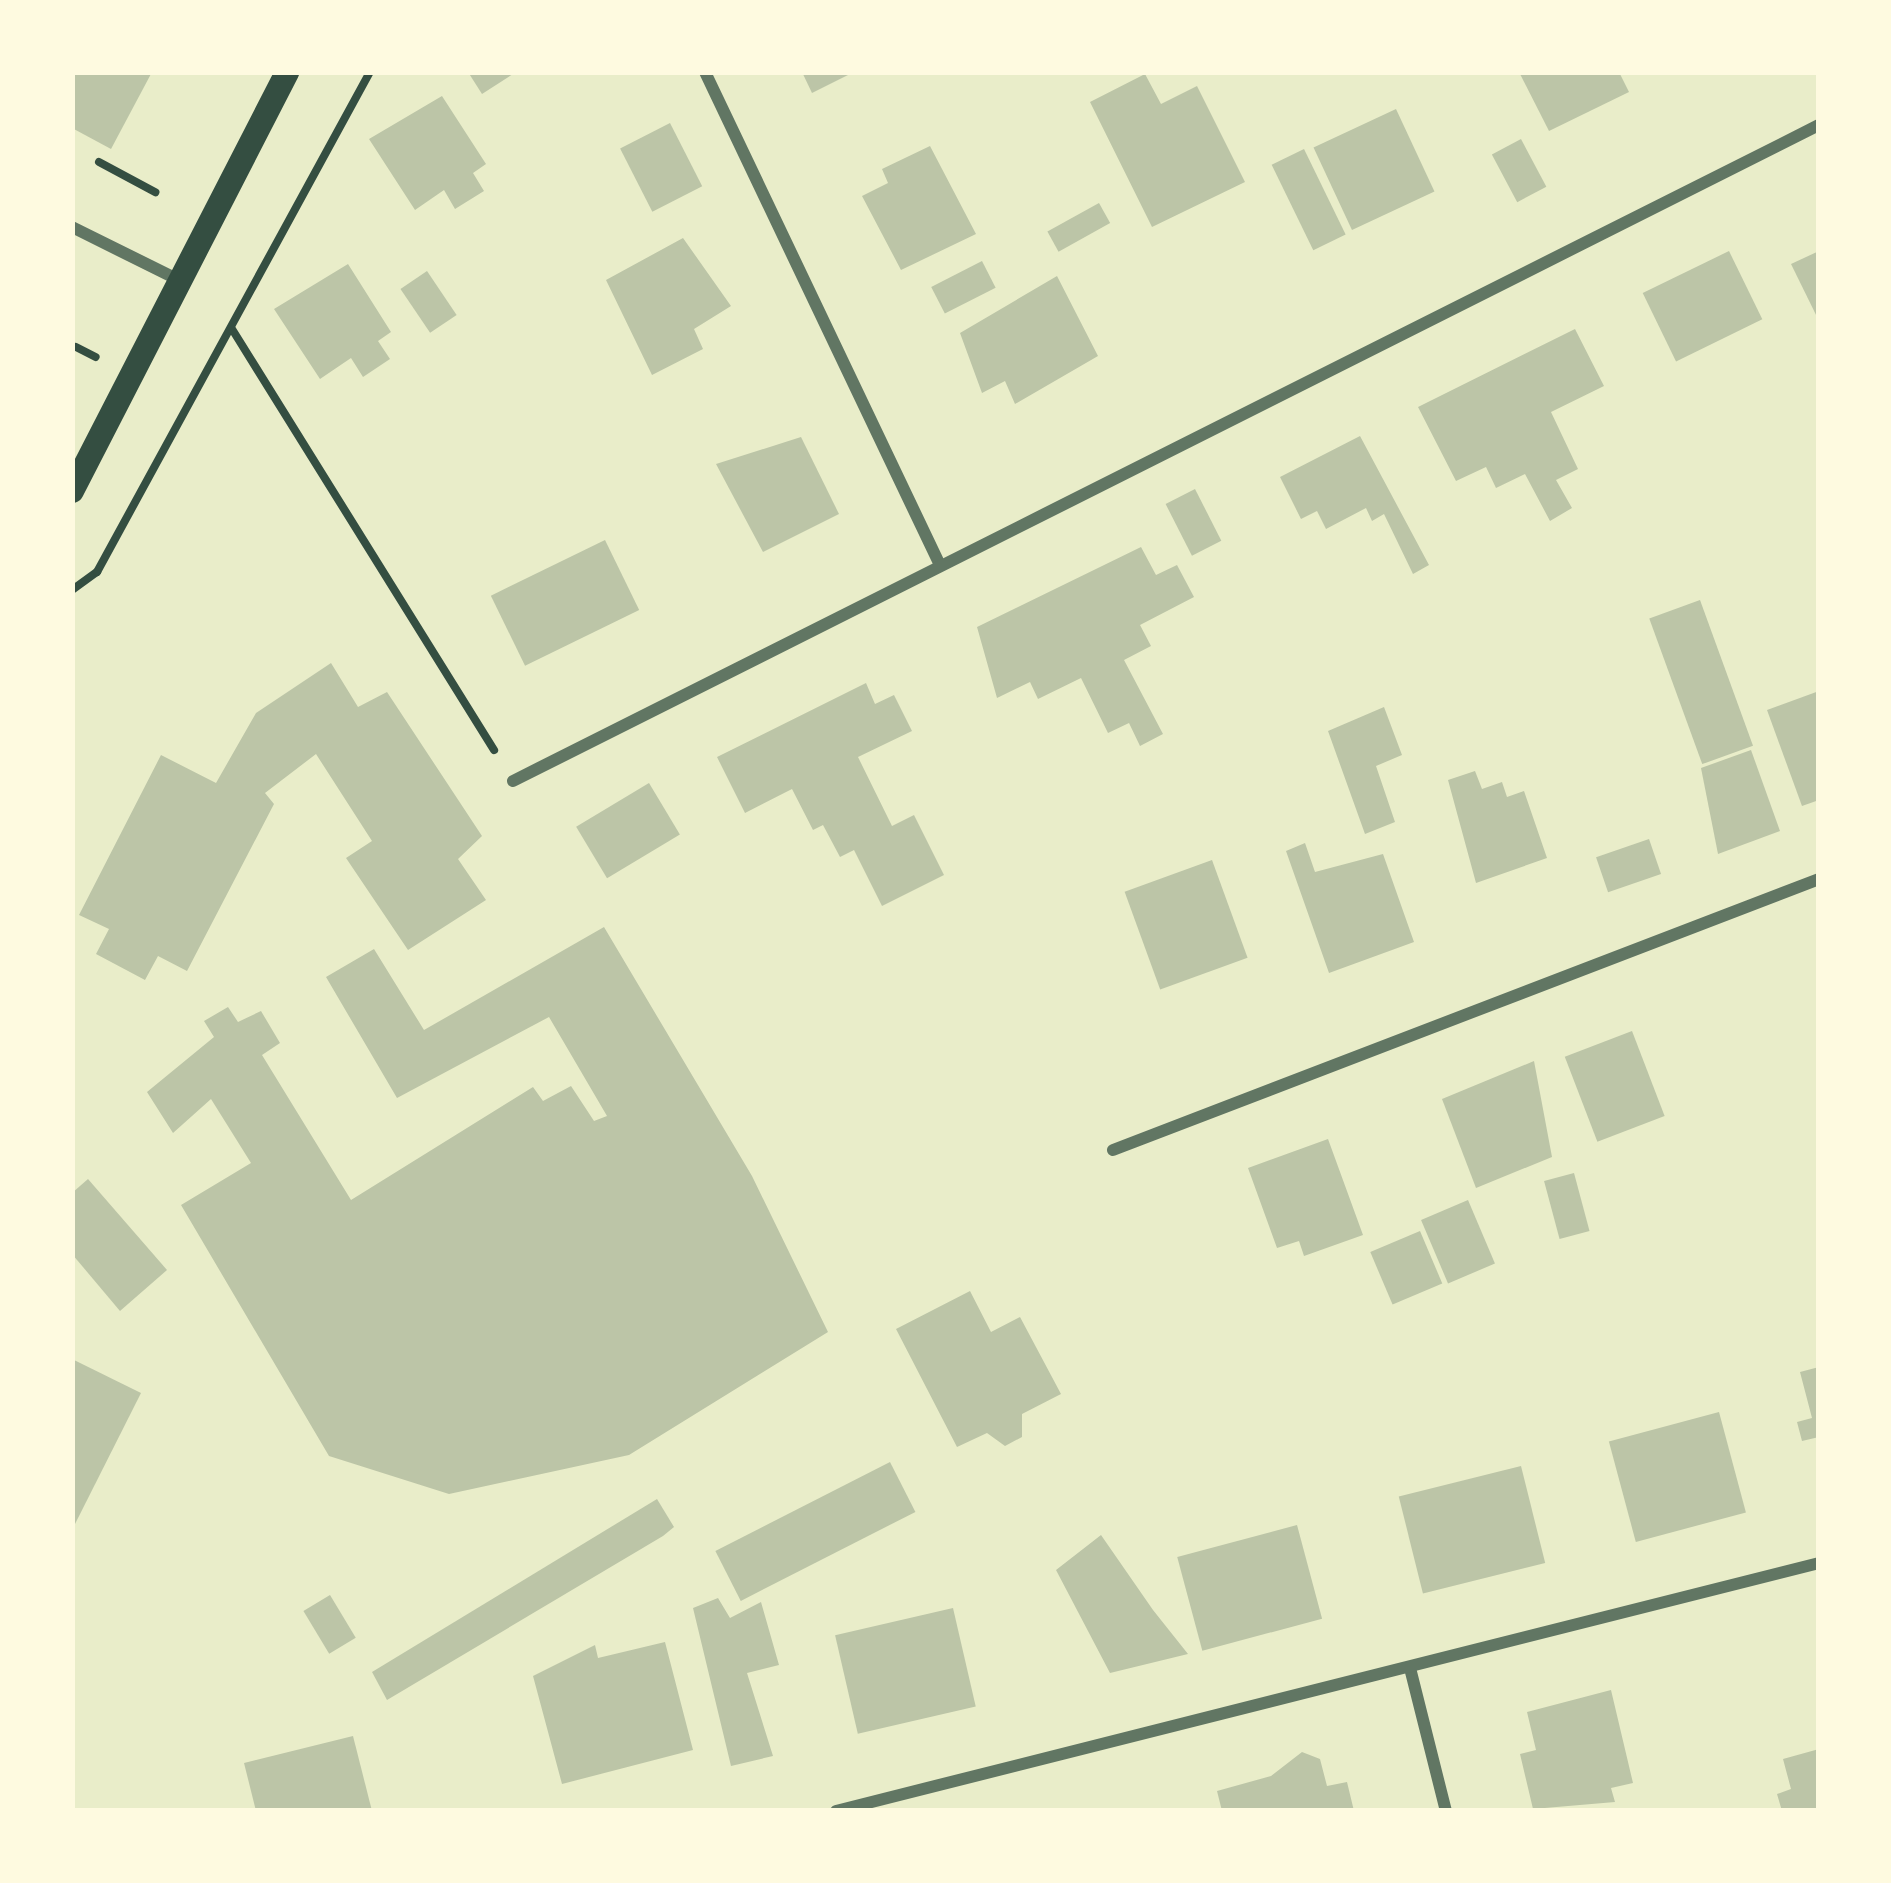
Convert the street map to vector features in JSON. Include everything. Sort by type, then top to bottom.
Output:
[{"type":"main road","points":[[72,491],[287,72]]},
{"type":"street","points":[[705,72],[938,561]]},
{"type":"street","points":[[513,781],[938,561],[1819,125]]},
{"type":"street","points":[[72,226],[180,280]]},
{"type":"street","points":[[1113,1150],[1819,879]]},
{"type":"street","points":[[836,1811],[1819,1563]]},
{"type":"street","points":[[1410,1668],[1446,1811]]},
{"type":"path","points":[[72,590],[97,572],[370,72]]},
{"type":"path","points":[[99,162],[155,192]]},
{"type":"path","points":[[231,328],[513,781]]},
{"type":"building","points":[[72,72],[152,72],[111,149],[72,128]]},
{"type":"building","points":[[468,72],[516,72],[482,94]]},
{"type":"building","points":[[802,72],[854,72],[812,93]]},
{"type":"building","points":[[1519,72],[1619,72],[1629,92],[1549,131]]},
{"type":"building","points":[[1145,74],[1161,104],[1197,86],[1245,182],[1152,227],[1090,102]]},
{"type":"building","points":[[442,96],[486,164],[473,173],[484,191],[455,209],[444,190],[415,210],[369,139]]},
{"type":"building","points":[[1396,109],[1434,191],[1352,230],[1314,147]]},
{"type":"building","points":[[670,123],[702,186],[652,212],[620,148]]},
{"type":"building","points":[[1521,139],[1546,187],[1517,202],[1492,154]]},
{"type":"building","points":[[930,146],[976,234],[901,270],[862,196],[888,183],[882,169]]},
{"type":"building","points":[[1304,149],[1346,234],[1313,250],[1272,165]]},
{"type":"building","points":[[1099,203],[1110,223],[1059,252],[1047,232]]},
{"type":"building","points":[[683,238],[731,306],[694,329],[703,349],[652,375],[606,280]]},
{"type":"building","points":[[1729,251],[1762,319],[1676,361],[1643,293]]},
{"type":"building","points":[[1819,251],[1819,321],[1791,264]]},
{"type":"building","points":[[982,261],[996,288],[945,314],[931,287]]},
{"type":"building","points":[[348,264],[391,332],[378,341],[390,359],[363,377],[351,358],[320,379],[274,309]]},
{"type":"building","points":[[427,271],[457,315],[430,333],[400,289]]},
{"type":"building","points":[[1057,276],[1098,356],[1015,404],[1005,381],[982,393],[960,333]]},
{"type":"building","points":[[1575,329],[1604,386],[1551,412],[1578,469],[1556,480],[1572,508],[1550,521],[1525,474],[1496,488],[1486,467],[1456,481],[1418,407]]},
{"type":"building","points":[[1360,436],[1429,565],[1413,574],[1384,514],[1372,521],[1366,508],[1326,529],[1317,511],[1301,519],[1280,477]]},
{"type":"building","points":[[801,437],[839,514],[763,552],[716,464]]},
{"type":"building","points":[[1195,489],[1221,541],[1192,556],[1166,504]]},
{"type":"building","points":[[605,540],[639,610],[525,666],[491,596]]},
{"type":"building","points":[[1141,547],[1156,575],[1177,565],[1194,597],[1140,625],[1151,646],[1124,660],[1163,734],[1140,746],[1129,723],[1108,733],[1081,678],[1038,699],[1030,682],[997,698],[977,627]]},
{"type":"building","points":[[1700,600],[1753,746],[1702,764],[1649,618]]},
{"type":"building","points":[[331,663],[358,707],[387,692],[482,836],[458,859],[486,900],[408,950],[346,858],[372,841],[316,754],[265,793],[274,804],[187,971],[158,956],[145,980],[96,954],[109,929],[79,915],[161,755],[216,783],[256,713]]},
{"type":"building","points":[[866,683],[875,704],[894,695],[912,731],[858,757],[892,826],[914,815],[944,875],[882,906],[854,850],[840,857],[823,825],[813,830],[792,789],[745,813],[717,757]]},
{"type":"building","points":[[1819,691],[1819,800],[1802,806],[1767,710]]},
{"type":"building","points":[[1384,707],[1402,755],[1376,766],[1395,822],[1365,834],[1328,731]]},
{"type":"building","points":[[1751,750],[1780,831],[1718,854],[1701,768]]},
{"type":"building","points":[[1475,771],[1482,789],[1502,782],[1507,797],[1524,791],[1547,858],[1476,883],[1448,780]]},
{"type":"building","points":[[649,783],[680,834],[607,878],[576,827]]},
{"type":"building","points":[[1649,839],[1661,874],[1608,892],[1596,857]]},
{"type":"building","points":[[1305,843],[1315,872],[1383,854],[1414,942],[1329,973],[1286,851]]},
{"type":"building","points":[[1212,860],[1248,958],[1160,990],[1125,892]]},
{"type":"building","points":[[604,927],[752,1176],[828,1332],[629,1455],[449,1494],[329,1456],[181,1205],[251,1163],[211,1099],[173,1133],[147,1092],[214,1037],[204,1021],[228,1007],[238,1022],[261,1011],[280,1043],[262,1055],[351,1200],[533,1087],[543,1101],[571,1086],[594,1121],[607,1116],[549,1017],[397,1098],[326,977],[374,949],[424,1030]]},
{"type":"building","points":[[1632,1031],[1665,1116],[1597,1142],[1565,1057]]},
{"type":"building","points":[[1534,1061],[1552,1157],[1476,1188],[1442,1099]]},
{"type":"building","points":[[1328,1139],[1363,1235],[1304,1256],[1299,1241],[1277,1248],[1248,1168]]},
{"type":"building","points":[[1574,1173],[1590,1231],[1560,1239],[1544,1181]]},
{"type":"building","points":[[88,1179],[167,1270],[120,1311],[72,1254],[72,1193]]},
{"type":"building","points":[[1468,1200],[1495,1264],[1448,1283],[1421,1220]]},
{"type":"building","points":[[1420,1231],[1442,1283],[1393,1305],[1370,1252]]},
{"type":"building","points":[[970,1291],[991,1332],[1020,1317],[1061,1394],[1022,1414],[1022,1437],[1005,1446],[987,1433],[957,1447],[896,1329]]},
{"type":"building","points":[[72,1359],[141,1393],[72,1530]]},
{"type":"building","points":[[1819,1367],[1819,1437],[1802,1441],[1797,1422],[1812,1418],[1800,1372]]},
{"type":"building","points":[[1719,1412],[1746,1512],[1636,1542],[1609,1442]]},
{"type":"building","points":[[890,1462],[915,1512],[741,1601],[715,1551]]},
{"type":"building","points":[[1521,1466],[1545,1563],[1423,1594],[1399,1496]]},
{"type":"building","points":[[657,1499],[674,1527],[663,1536],[387,1700],[372,1672]]},
{"type":"building","points":[[1297,1525],[1322,1619],[1202,1651],[1177,1557]]},
{"type":"building","points":[[1101,1535],[1188,1654],[1110,1673],[1056,1570]]},
{"type":"building","points":[[330,1595],[356,1638],[329,1654],[303,1611]]},
{"type":"building","points":[[718,1598],[730,1618],[761,1602],[779,1665],[747,1673],[773,1756],[731,1766],[693,1608]]},
{"type":"building","points":[[953,1608],[976,1706],[858,1734],[835,1635]]},
{"type":"building","points":[[665,1642],[693,1750],[562,1784],[533,1676],[595,1645],[598,1658]]},
{"type":"building","points":[[1611,1690],[1633,1783],[1611,1788],[1615,1802],[1533,1809],[1520,1754],[1536,1750],[1527,1712]]},
{"type":"building","points":[[353,1736],[372,1811],[256,1811],[244,1763]]},
{"type":"building","points":[[1819,1749],[1819,1811],[1782,1811],[1777,1794],[1791,1789],[1783,1759]]},
{"type":"building","points":[[1302,1752],[1320,1759],[1327,1786],[1347,1782],[1354,1811],[1222,1811],[1217,1791],[1271,1776]]}]
